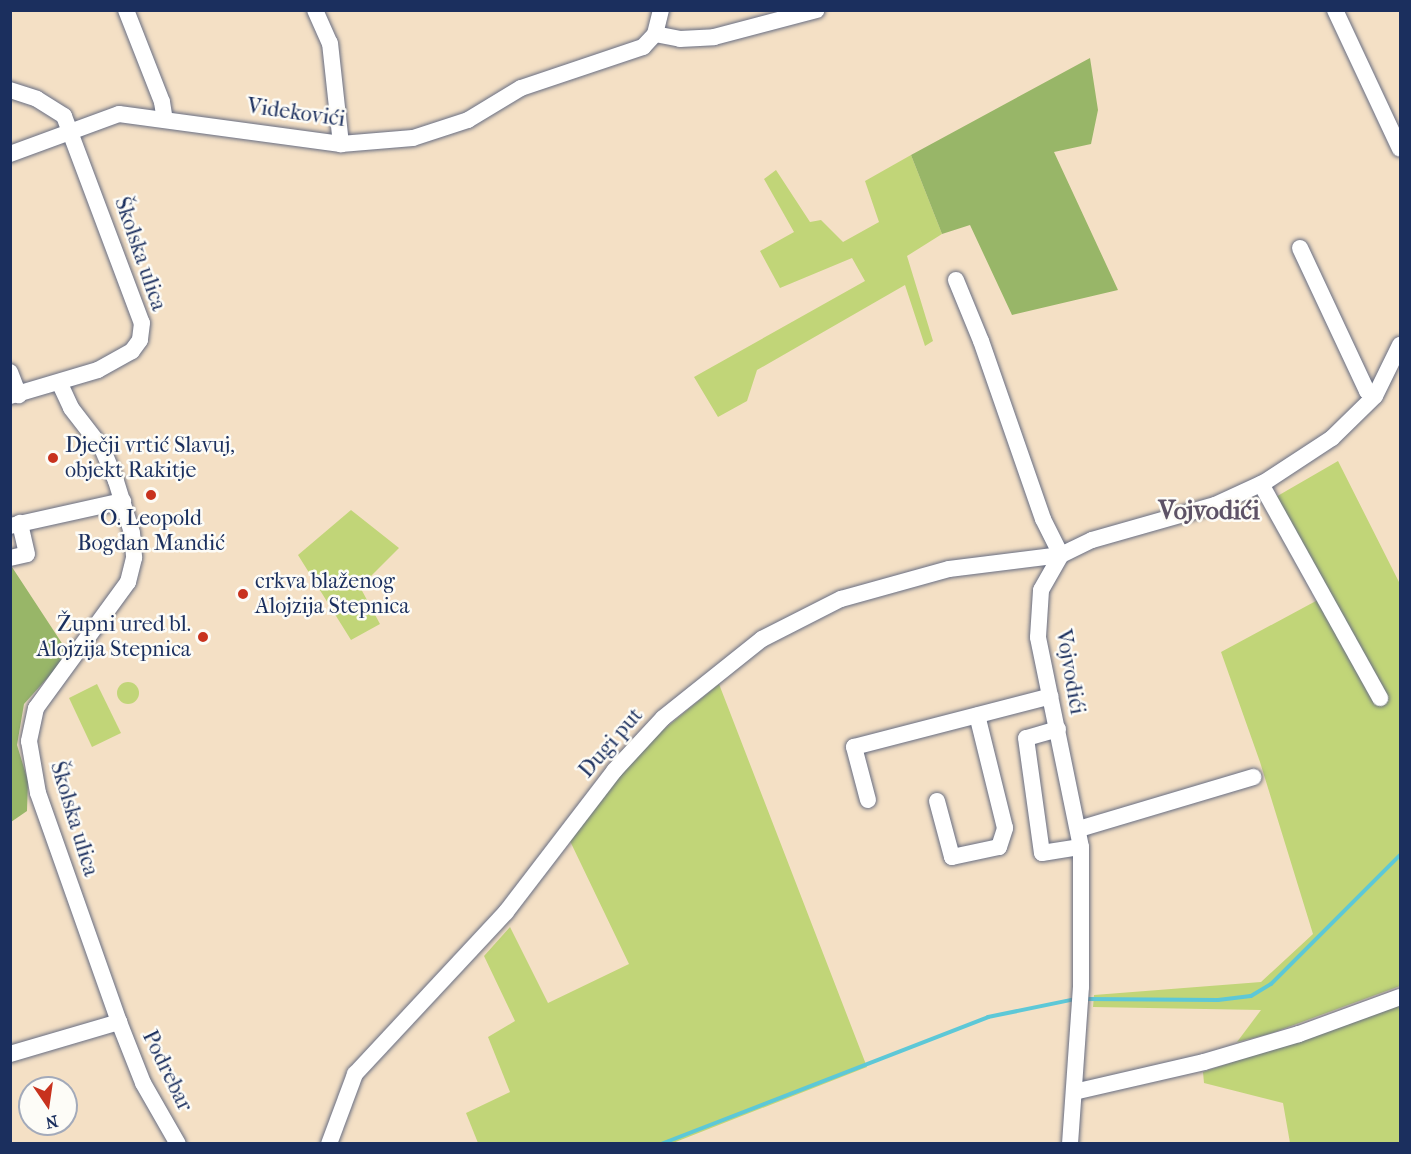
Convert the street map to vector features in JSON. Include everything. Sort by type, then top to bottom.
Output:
[{"type":"street","points":[[126,10],[162,102],[165,120]]},
{"type":"street","points":[[315,10],[330,43],[341,144]]},
{"type":"street","points":[[661,10],[655,34],[680,39],[714,37],[817,10]]},
{"type":"street","points":[[1335,10],[1401,149]]},
{"type":"street","name":"Videkovići","points":[[10,154],[119,114],[341,144],[413,138],[468,120],[522,88],[643,47],[655,34]]},
{"type":"street","points":[[10,90],[37,99],[64,116],[70,131]]},
{"type":"street","name":"Školska ulica","points":[[15,396],[60,384],[98,370],[132,351],[140,340],[142,323],[70,131]]},
{"type":"street","points":[[1300,248],[1367,391],[1375,396]]},
{"type":"street","points":[[956,280],[981,341],[1043,519],[1060,555],[1092,540],[1215,505],[1261,484],[1332,438],[1375,396],[1401,345]]},
{"type":"street","points":[[10,372],[15,396]]},
{"type":"street","name":"Školska ulica","points":[[60,384],[71,408],[102,448],[123,501],[134,558],[128,582],[36,708],[29,741],[38,793],[119,1022]]},
{"type":"street","points":[[1261,484],[1380,698]]},
{"type":"street","points":[[10,558],[27,554],[15,525],[123,501]]},
{"type":"street","name":"Vojvodići","points":[[1060,555],[1041,590],[1038,637],[1080,829],[1081,987],[1070,1143]]},
{"type":"street","name":"Dugi put","points":[[330,1143],[355,1074],[506,912],[564,835],[663,718],[762,639],[841,599],[949,569],[1060,555]]},
{"type":"street","points":[[868,800],[854,747],[1050,696]]},
{"type":"street","points":[[937,801],[952,857],[999,847],[1005,828],[977,715]]},
{"type":"street","points":[[1058,729],[1026,738],[1042,853],[1081,847]]},
{"type":"street","points":[[1080,829],[1253,777]]},
{"type":"street","points":[[1074,1092],[1289,1038],[1401,997]]},
{"type":"street","name":"Podrebar","points":[[10,1054],[119,1022],[142,1083],[178,1143]]},
{"type":"green space","points":[[1090,58],[1098,110],[1091,144],[1054,152],[1118,290],[1012,315],[970,225],[942,234],[911,155]]},
{"type":"green space","points":[[911,155],[942,234],[907,256],[933,341],[925,346],[905,285],[757,370],[747,401],[718,417],[694,377],[865,281],[852,258],[780,288],[760,251],[794,232],[764,179],[776,170],[810,222],[821,220],[843,242],[879,222],[865,181]]},
{"type":"green space","points":[[1338,461],[1400,584],[1400,986],[1269,1034],[1237,1042],[1261,1010],[1093,1007],[1094,995],[1261,982],[1313,934],[1260,762],[1221,652],[1327,595],[1274,498]]},
{"type":"green space","points":[[351,510],[399,548],[360,587],[380,624],[351,640],[298,555]]},
{"type":"green space","points":[[10,564],[69,654],[24,704],[17,745],[28,781],[27,811],[11,822]]},
{"type":"green space","points":[[128,682],[136,685],[139,693],[136,701],[128,704],[120,701],[117,693],[120,685]]},
{"type":"green space","points":[[97,684],[121,733],[92,747],[69,698]]},
{"type":"green space","points":[[719,684],[867,1067],[673,1143],[478,1143],[466,1113],[510,1092],[488,1037],[515,1021],[484,956],[510,927],[548,1003],[629,964],[570,841],[640,749]]},
{"type":"green space","points":[[1400,1005],[1400,1143],[1290,1143],[1283,1103],[1204,1083],[1203,1072]]},
{"type":"waterway","points":[[1086,999],[1218,1000],[1251,996],[1271,984],[1400,855]]},
{"type":"waterway","points":[[661,1144],[988,1017],[1076,999]]},
{"type":"place","name":"Dječji vrtić Slavuj, objekt Rakitje","points":[[53,458]]},
{"type":"place","name":"O. Leopold Bogdan Mandić","points":[[151,495]]},
{"type":"place","name":"crkva blaženog Alojzija Stepnica","points":[[243,594]]},
{"type":"place","name":"Župni ured bl. Alojzija Stepnica","points":[[203,637]]},
{"type":"district","name":"Vojvodići","points":[[1209,511]]}]
